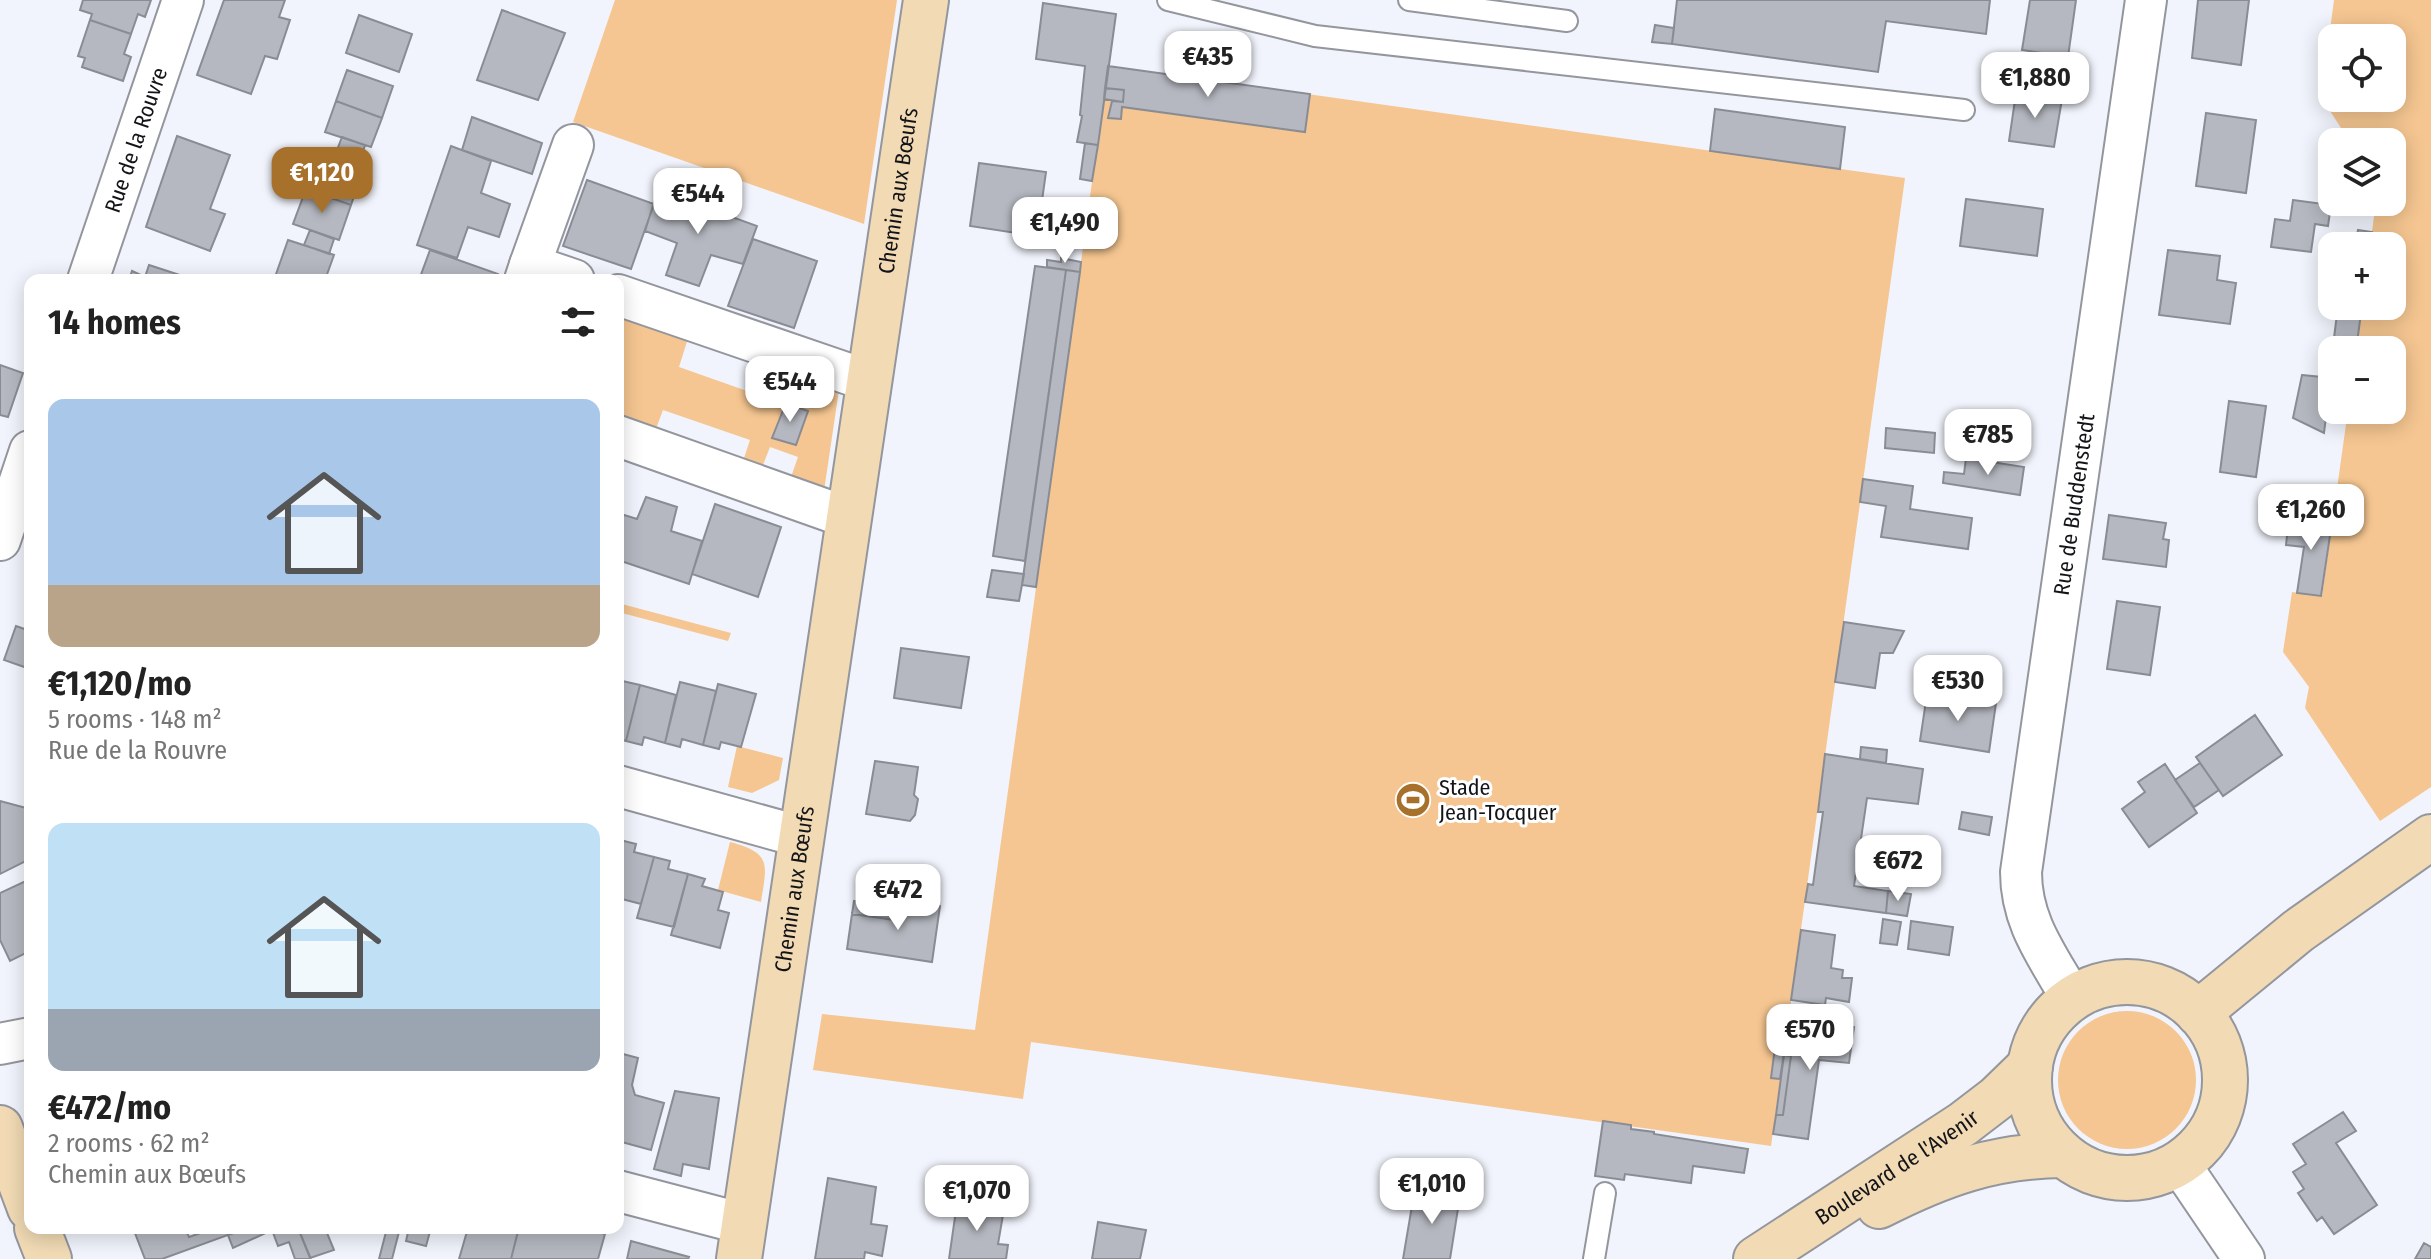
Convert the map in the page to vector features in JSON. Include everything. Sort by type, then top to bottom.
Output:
[{"type":"street","name":"Rue de la Rouvre","points":[[90,274],[183,0]]},
{"type":"street","name":"Chemin aux Bœufs","points":[[742,1242],[926,0]]},
{"type":"street","name":"Rue de Buddenstedt","points":[[2072,999],[2025,913],[2021,892],[2022,861],[2146,0]]},
{"type":"street","points":[[528,272],[573,145]]},
{"type":"street","points":[[624,297],[869,381]]},
{"type":"street","points":[[624,438],[849,518]]},
{"type":"street","points":[[0,540],[24,469]]},
{"type":"street","points":[[624,788],[802,837]]},
{"type":"street","points":[[2198,1013],[2298,931],[2431,837]]},
{"type":"street","points":[[2126,982],[2144,983],[2173,993],[2198,1013],[2219,1045],[2224,1068],[2224,1091],[2216,1122],[2190,1155],[2158,1173],[2121,1178],[2090,1171],[2063,1155],[2044,1132],[2030,1098],[2030,1066],[2034,1048],[2042,1029],[2055,1013],[2089,989],[2126,982]]},
{"type":"street","points":[[0,1044],[24,1039]]},
{"type":"street","name":"Boulevard de l'Avenir","points":[[1756,1259],[1963,1124],[1997,1098],[2030,1066]]},
{"type":"street","points":[[0,1128],[24,1192]]},
{"type":"street","name":"Boulevard de l'Avenir","points":[[1792,1259],[1867,1212],[1962,1168],[2035,1155],[2063,1155]]},
{"type":"street","points":[[2179,1163],[2244,1259]]},
{"type":"street","points":[[624,1193],[742,1242]]},
{"type":"street","points":[[39,1234],[49,1259]]},
{"type":"lane","points":[[1168,0],[1315,36],[1964,110]]},
{"type":"lane","points":[[1409,0],[1567,21]]},
{"type":"lane","points":[[1594,1259],[1605,1193]]},
{"type":"shaded area","points":[[615,0],[897,0],[864,224],[573,122]]},
{"type":"shaded area","points":[[2334,0],[2431,0],[2431,787],[2380,821],[2305,708],[2309,687],[2283,652],[2292,592],[2322,596],[2346,424],[2406,424],[2406,336],[2358,336],[2360,320],[2406,320],[2406,232],[2372,232],[2374,216],[2406,216],[2406,128],[2341,128],[2331,112],[2406,112],[2406,24],[2331,24]]},
{"type":"shaded area","name":"Stade Jean-Tocquer","points":[[1108,66],[1905,178],[1771,1146],[1031,1042],[1023,1099],[813,1070],[822,1014],[975,1030]]},
{"type":"shaded area","points":[[624,314],[690,332],[679,367],[764,397],[777,362],[840,383],[824,491],[790,480],[798,457],[770,447],[761,470],[742,464],[750,440],[663,410],[654,434],[624,424]]},
{"type":"shaded area","points":[[624,605],[731,633],[728,641],[624,614]]},
{"type":"shaded area","points":[[737,746],[783,758],[779,780],[752,793],[728,787]]},
{"type":"shaded area","points":[[730,842],[753,851],[764,862],[761,902],[718,890]]},
{"type":"shaded area","points":[[2127,1011],[2153,1016],[2176,1031],[2191,1054],[2196,1080],[2191,1106],[2176,1129],[2153,1144],[2127,1149],[2101,1144],[2078,1129],[2063,1106],[2058,1080],[2063,1054],[2078,1031],[2101,1016]]},
{"type":"building","points":[[83,0],[151,0],[145,17],[138,14],[131,34],[90,20],[92,14],[80,10]]},
{"type":"building","points":[[224,0],[285,0],[279,17],[290,20],[277,59],[265,56],[251,94],[197,75]]},
{"type":"building","points":[[1677,0],[1990,0],[1986,34],[1886,21],[1878,72],[1672,44]]},
{"type":"building","points":[[2030,0],[2076,0],[2068,57],[2022,50]]},
{"type":"building","points":[[2198,0],[2249,0],[2241,65],[2192,58]]},
{"type":"building","points":[[1043,3],[1116,14],[1098,145],[1077,142],[1085,66],[1036,59]]},
{"type":"building","points":[[502,10],[565,33],[538,100],[477,80]]},
{"type":"building","points":[[359,15],[412,34],[399,72],[346,53]]},
{"type":"building","points":[[90,20],[131,34],[124,54],[131,57],[123,81],[82,67],[85,58],[78,56]]},
{"type":"building","points":[[1655,25],[1674,28],[1672,44],[1652,42]]},
{"type":"building","points":[[1108,66],[1310,94],[1305,132],[1122,107],[1121,119],[1108,118],[1112,101],[1123,102],[1124,90],[1105,88]]},
{"type":"building","points":[[347,70],[393,86],[382,118],[336,101]]},
{"type":"building","points":[[1105,88],[1124,90],[1123,102],[1104,99]]},
{"type":"building","points":[[2016,93],[2062,99],[2054,147],[2009,141]]},
{"type":"building","points":[[336,101],[382,118],[371,147],[325,132]]},
{"type":"building","points":[[1715,109],[1845,127],[1840,169],[1710,151]]},
{"type":"building","points":[[2206,113],[2256,120],[2246,193],[2196,186]]},
{"type":"building","points":[[472,117],[542,143],[532,174],[462,150]]},
{"type":"building","points":[[177,136],[230,155],[210,209],[225,214],[210,251],[146,227]]},
{"type":"building","points":[[342,137],[365,145],[358,166],[334,158]]},
{"type":"building","points":[[1085,143],[1098,145],[1092,181],[1080,179]]},
{"type":"building","points":[[451,146],[491,161],[481,193],[510,204],[499,237],[468,227],[457,258],[417,245]]},
{"type":"building","points":[[318,153],[364,168],[351,205],[306,189]]},
{"type":"building","points":[[979,163],[1046,172],[1037,236],[970,226]]},
{"type":"building","points":[[587,180],[654,204],[631,269],[563,246]]},
{"type":"building","points":[[306,189],[351,205],[339,240],[293,224]]},
{"type":"building","points":[[658,190],[757,226],[743,264],[711,255],[699,286],[666,275],[677,243],[645,231]]},
{"type":"building","points":[[1966,199],[2043,209],[2037,256],[1960,246]]},
{"type":"building","points":[[2293,200],[2318,203],[2318,216],[2329,216],[2328,226],[2315,224],[2311,252],[2271,247],[2275,219],[2290,221]]},
{"type":"building","points":[[310,230],[334,239],[329,254],[304,245]]},
{"type":"building","points":[[753,239],[817,261],[794,328],[728,306]]},
{"type":"building","points":[[288,240],[334,255],[327,274],[276,274]]},
{"type":"building","points":[[430,250],[498,274],[421,274]]},
{"type":"building","points":[[2168,250],[2220,256],[2217,280],[2236,283],[2230,324],[2159,315]]},
{"type":"building","points":[[1061,258],[1081,262],[1080,272],[1047,267],[1047,260],[1061,262]]},
{"type":"building","points":[[149,265],[177,274],[146,274]]},
{"type":"building","points":[[1035,266],[1066,270],[1025,561],[993,556]]},
{"type":"building","points":[[1066,270],[1080,272],[1036,587],[1022,585]]},
{"type":"building","points":[[2336,320],[2360,320],[2358,336],[2334,336]]},
{"type":"building","points":[[0,365],[23,373],[8,417],[0,415]]},
{"type":"building","points":[[2302,375],[2318,377],[2318,424],[2325,424],[2324,433],[2293,418]]},
{"type":"building","points":[[2229,401],[2266,406],[2256,477],[2220,472]]},
{"type":"building","points":[[786,403],[808,411],[796,445],[772,438]]},
{"type":"building","points":[[1886,428],[1935,433],[1934,453],[1885,448]]},
{"type":"building","points":[[1966,458],[2024,467],[2020,495],[1943,483],[1944,472],[1964,474]]},
{"type":"building","points":[[1863,479],[1913,486],[1910,509],[1972,518],[1968,549],[1881,537],[1886,506],[1860,502]]},
{"type":"building","points":[[646,497],[677,507],[671,531],[702,541],[689,584],[624,562],[624,515],[637,519]]},
{"type":"building","points":[[715,504],[781,527],[758,597],[692,574]]},
{"type":"building","points":[[2109,515],[2166,523],[2163,539],[2169,540],[2166,567],[2103,559]]},
{"type":"building","points":[[2289,517],[2332,522],[2321,596],[2297,593],[2304,547],[2286,545]]},
{"type":"building","points":[[992,570],[1024,574],[1019,601],[987,597]]},
{"type":"building","points":[[2117,601],[2160,607],[2150,675],[2107,669]]},
{"type":"building","points":[[1844,622],[1904,631],[1893,653],[1880,653],[1875,688],[1835,682]]},
{"type":"building","points":[[16,626],[24,629],[24,667],[4,660]]},
{"type":"building","points":[[901,648],[969,657],[961,708],[894,698]]},
{"type":"building","points":[[624,681],[640,685],[624,740]]},
{"type":"building","points":[[680,682],[716,691],[703,745],[682,739],[680,747],[665,743]]},
{"type":"building","points":[[718,684],[756,694],[741,747],[721,742],[719,749],[703,745]]},
{"type":"building","points":[[640,685],[676,695],[665,743],[644,737],[642,745],[626,741]]},
{"type":"building","points":[[1927,694],[1996,703],[1989,752],[1920,741]]},
{"type":"building","points":[[2255,715],[2282,755],[2223,796],[2196,757]]},
{"type":"building","points":[[1861,747],[1887,750],[1886,763],[1860,759]]},
{"type":"building","points":[[1825,754],[1923,769],[1918,804],[1867,798],[1854,886],[1888,891],[1886,913],[1805,902],[1808,884],[1813,885],[1823,812],[1818,812]]},
{"type":"building","points":[[875,761],[918,767],[914,795],[918,799],[915,815],[910,821],[866,814]]},
{"type":"building","points":[[2200,763],[2219,790],[2194,807],[2175,780]]},
{"type":"building","points":[[2165,764],[2197,813],[2149,847],[2122,809],[2145,792],[2138,782]]},
{"type":"building","points":[[0,801],[24,807],[24,862],[0,874]]},
{"type":"building","points":[[1962,812],[1992,817],[1989,835],[1959,829]]},
{"type":"building","points":[[624,841],[636,844],[634,852],[654,857],[641,904],[624,900]]},
{"type":"building","points":[[1859,853],[1869,855],[1866,877],[1856,876]]},
{"type":"building","points":[[654,857],[670,861],[668,869],[688,874],[674,927],[637,918]]},
{"type":"building","points":[[688,874],[705,879],[702,886],[723,892],[718,910],[729,913],[720,948],[671,935]]},
{"type":"building","points":[[24,882],[24,954],[10,961],[0,940],[0,893]]},
{"type":"building","points":[[1888,891],[1911,894],[1907,916],[1886,913]]},
{"type":"building","points":[[898,900],[940,906],[932,962],[847,949],[852,914],[895,920]]},
{"type":"building","points":[[854,901],[897,907],[895,920],[852,914]]},
{"type":"building","points":[[1883,919],[1901,922],[1897,945],[1880,943]]},
{"type":"building","points":[[1911,921],[1953,927],[1949,955],[1908,949]]},
{"type":"building","points":[[1801,930],[1835,935],[1831,968],[1843,970],[1842,978],[1852,978],[1849,1002],[1826,998],[1825,1005],[1791,1000]]},
{"type":"building","points":[[1796,1019],[1854,1027],[1849,1063],[1819,1060],[1808,1139],[1773,1134],[1776,1115],[1783,1115]]},
{"type":"building","points":[[1777,1032],[1787,1033],[1780,1079],[1771,1078]]},
{"type":"building","points":[[624,1054],[638,1058],[632,1085],[635,1095],[664,1103],[651,1150],[624,1143]]},
{"type":"building","points":[[1784,1055],[1791,1056],[1783,1115],[1776,1115]]},
{"type":"building","points":[[675,1091],[719,1098],[709,1169],[683,1164],[681,1176],[654,1169]]},
{"type":"building","points":[[2343,1112],[2356,1131],[2336,1143],[2377,1205],[2334,1234],[2322,1217],[2317,1221],[2298,1193],[2304,1189],[2293,1172],[2306,1164],[2293,1144]]},
{"type":"building","points":[[1603,1121],[1631,1125],[1631,1129],[1654,1134],[1748,1149],[1744,1173],[1693,1166],[1691,1183],[1625,1174],[1624,1180],[1595,1176]]},
{"type":"building","points":[[828,1178],[876,1187],[871,1224],[887,1226],[882,1256],[865,1252],[864,1259],[815,1259]]},
{"type":"building","points":[[1415,1188],[1460,1196],[1450,1259],[1403,1259]]},
{"type":"building","points":[[957,1203],[1004,1209],[998,1244],[1008,1245],[1006,1259],[949,1259]]},
{"type":"building","points":[[1098,1222],[1146,1230],[1140,1259],[1092,1259]]},
{"type":"building","points":[[135,1234],[188,1234],[189,1237],[228,1234],[162,1259],[145,1259]]},
{"type":"building","points":[[231,1234],[263,1234],[233,1248],[228,1235]]},
{"type":"building","points":[[274,1234],[301,1234],[311,1259],[295,1259],[289,1242],[278,1246]]},
{"type":"building","points":[[300,1234],[327,1234],[334,1250],[310,1258]]},
{"type":"building","points":[[385,1234],[398,1234],[392,1259],[379,1259]]},
{"type":"building","points":[[408,1234],[429,1234],[426,1246],[406,1241]]},
{"type":"building","points":[[466,1234],[517,1234],[511,1259],[459,1259]]},
{"type":"building","points":[[517,1234],[605,1234],[598,1259],[511,1259]]},
{"type":"building","points":[[631,1241],[689,1257],[627,1259]]},
{"type":"building","points":[[2424,1243],[2431,1247],[2431,1259],[2415,1259]]},
{"type":"place","name":"Stade Jean-Tocquer","points":[[1413,800]]}]
